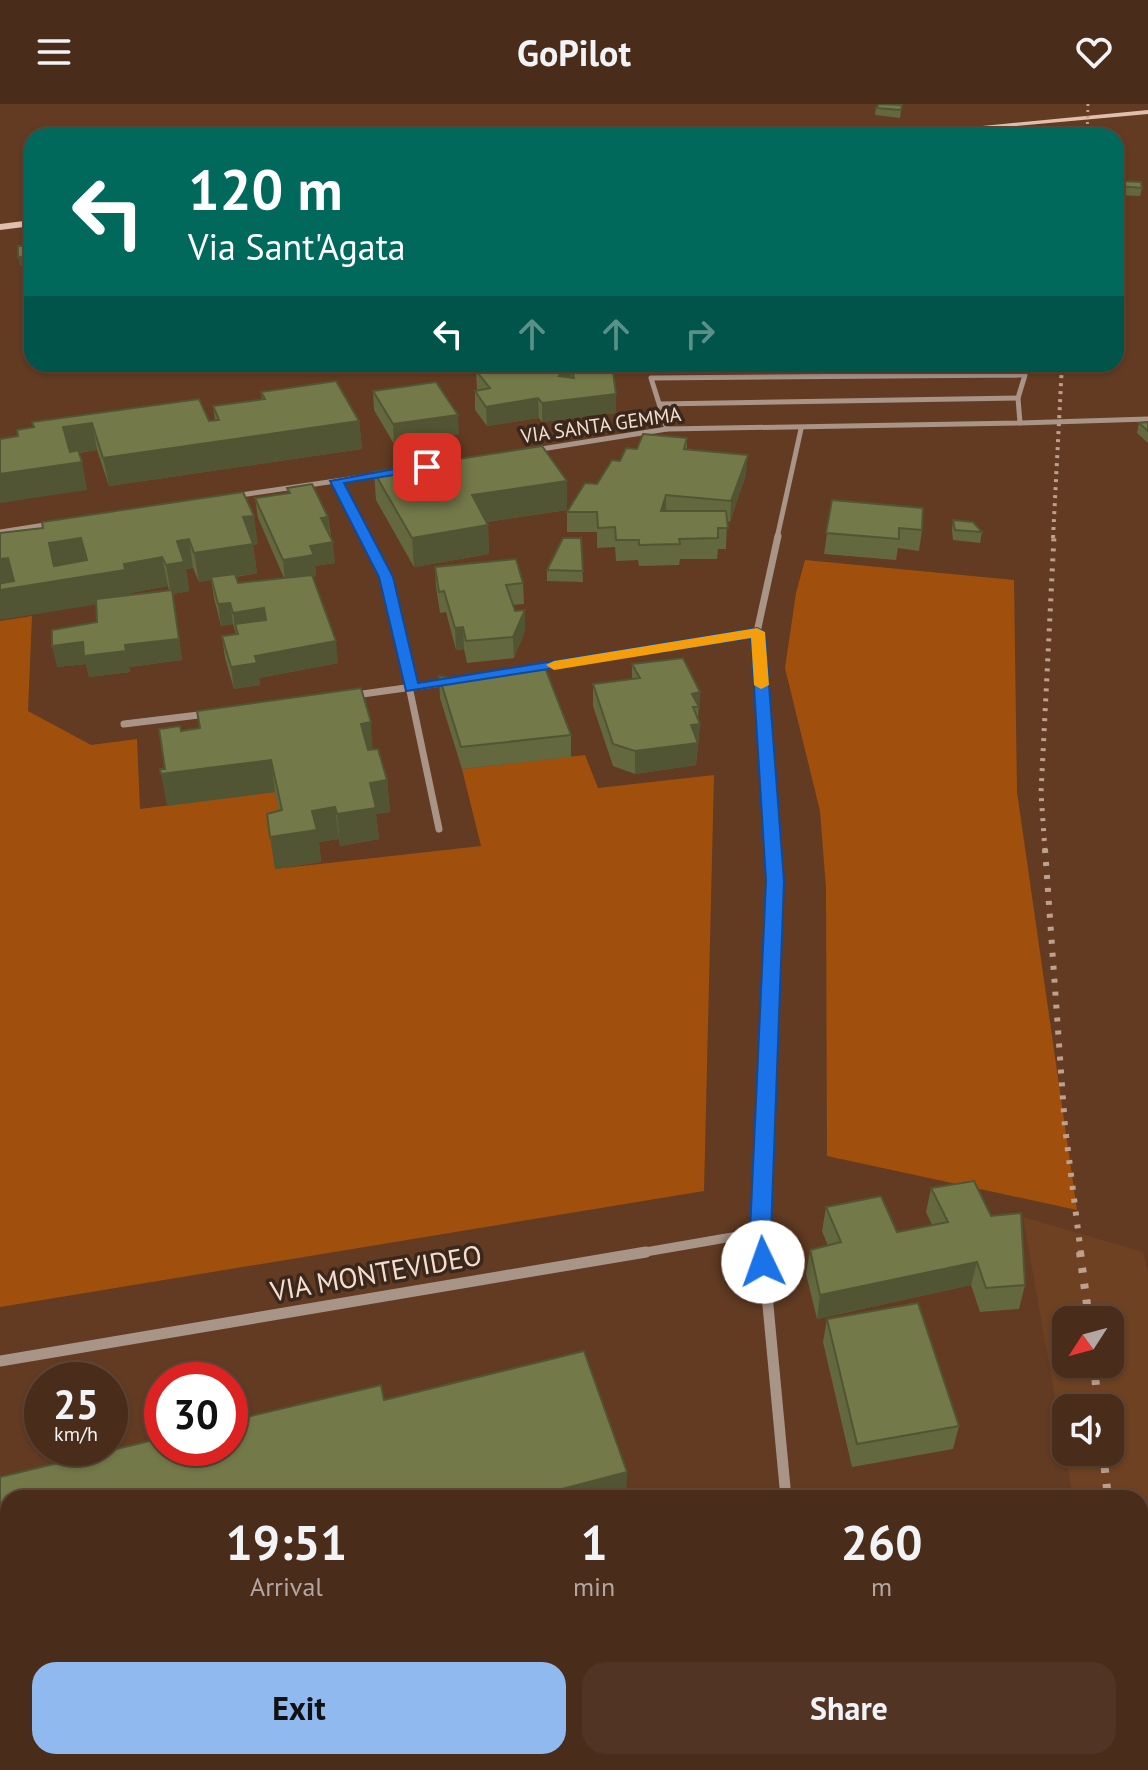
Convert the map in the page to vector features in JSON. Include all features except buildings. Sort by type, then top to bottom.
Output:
[{"type":"street","points":[[972,128],[1148,112]]},
{"type":"street","points":[[0,227],[24,224]]},
{"type":"street","points":[[667,429],[651,378],[1025,375],[1018,398],[1020,423]]},
{"type":"street","points":[[660,404],[1018,398]]},
{"type":"street","name":"VIA SANTA GEMMA","points":[[526,451],[667,429],[801,429],[1148,419]]},
{"type":"street","points":[[785,1490],[761,1232],[775,881],[757,632],[801,429]]},
{"type":"street","points":[[229,497],[400,471]]},
{"type":"street","points":[[337,481],[386,577],[412,688],[439,829]]},
{"type":"street","points":[[0,532],[61,523]]},
{"type":"street","points":[[522,670],[757,632]]},
{"type":"street","points":[[351,696],[459,681]]},
{"type":"street","points":[[124,724],[215,713]]},
{"type":"street","name":"VIA MONTEVIDEO","points":[[0,1361],[761,1232]]},
{"type":"shaded area","points":[[805,560],[1014,580],[1017,792],[1077,1210],[827,1156],[826,888],[820,811],[785,668],[796,593]]},
{"type":"shaded area","points":[[32,616],[28,711],[91,745],[137,739],[140,809],[275,792],[286,842],[275,869],[481,846],[462,769],[585,755],[598,788],[714,775],[704,1191],[0,1307],[0,621]]},
{"type":"shaded area","points":[[1023,1217],[1143,1252],[1148,1273],[1148,1490],[1072,1490],[1067,1466],[1124,1466],[1124,1394],[1054,1394]]},
{"type":"railway","points":[[1087,128],[1088,104]]},
{"type":"railway","points":[[1053,538],[1062,372]]},
{"type":"railway","points":[[1045,851],[1041,793],[1054,536]]},
{"type":"railway","points":[[1045,849],[1065,1127],[1081,1254]]},
{"type":"railway","points":[[1080,1252],[1087,1306]]},
{"type":"railway","points":[[1095,1378],[1097,1394]]},
{"type":"railway","points":[[1105,1466],[1107,1490]]},
{"type":"slow traffic","points":[[554,665],[757,632],[761,685]]},
{"type":"route","points":[[427,467],[337,481],[386,577],[412,688],[757,632],[775,881],[761,1232],[763,1262]]}]
